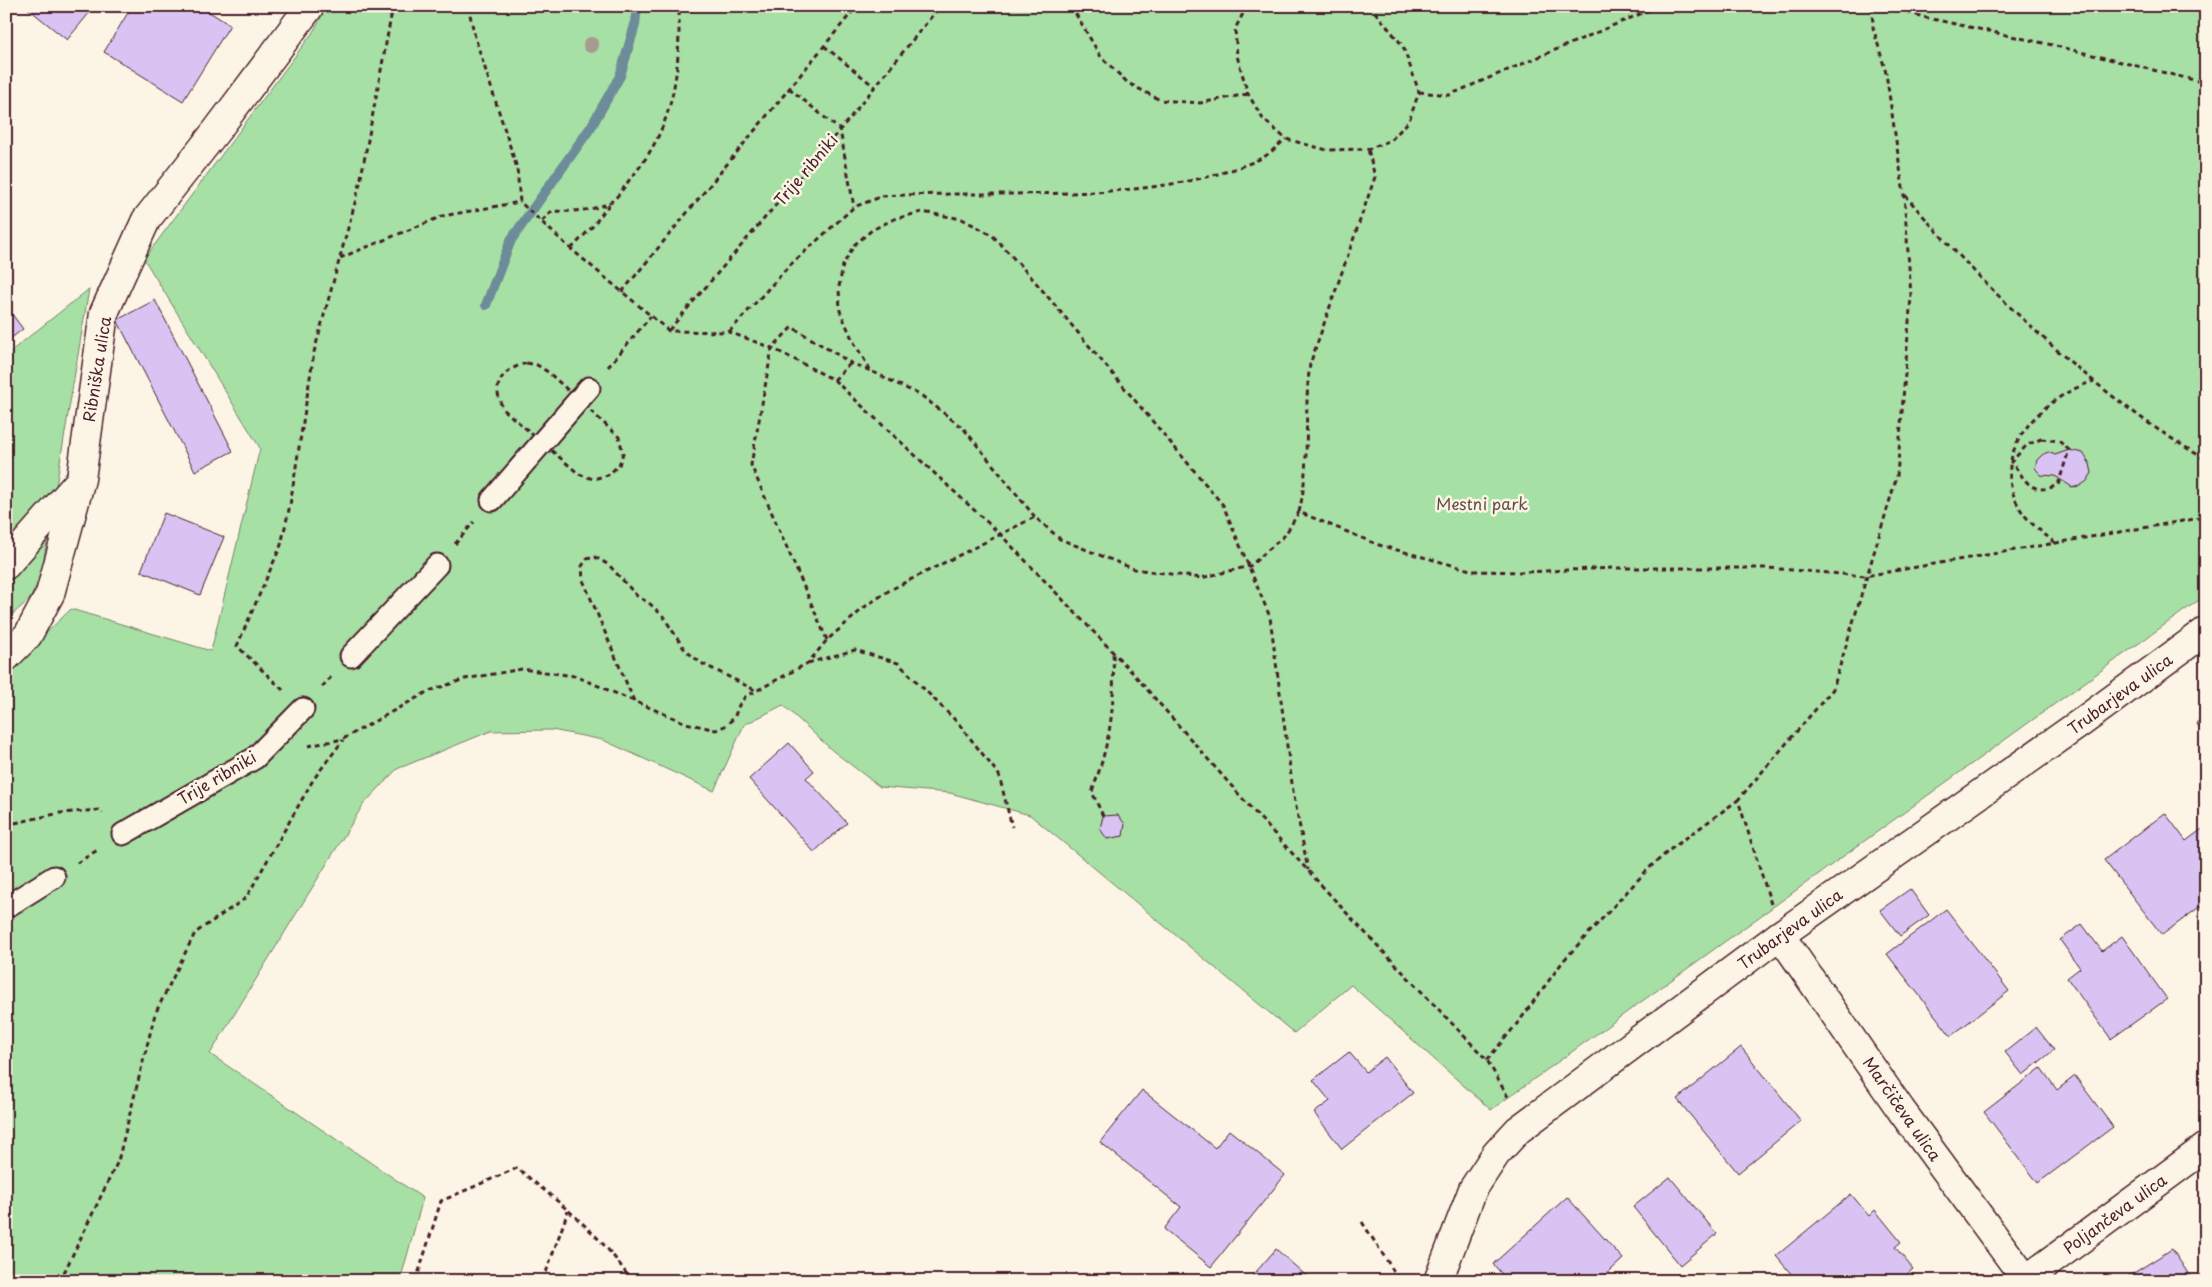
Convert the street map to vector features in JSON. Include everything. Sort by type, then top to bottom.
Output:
[{"type":"street","name":"Ribniška ulica","points":[[6,657],[28,635],[50,594],[81,479],[104,313],[146,220],[217,130],[310,6]]},
{"type":"street","points":[[492,500],[589,388]]},
{"type":"street","points":[[6,565],[81,479]]},
{"type":"street","points":[[350,656],[437,565]]},
{"type":"street","name":"Trubarjeva ulica","points":[[1438,1281],[1473,1188],[1496,1154],[1518,1130],[1780,935],[2079,724],[2206,631]]},
{"type":"street","name":"Trije ribniki","points":[[123,834],[255,758],[302,708]]},
{"type":"street","points":[[6,907],[54,877]]},
{"type":"street","name":"Marčičeva ulica","points":[[1780,935],[1901,1110],[2025,1280]]},
{"type":"street","name":"Poljančeva ulica","points":[[2025,1280],[2206,1147]]},
{"type":"path","points":[[350,656],[302,708],[237,646],[282,545],[314,352],[359,188],[393,6]]},
{"type":"path","points":[[468,6],[475,37],[517,168],[520,202],[571,249],[669,331],[729,332],[772,348],[834,380],[1000,534],[1113,652],[1308,871],[1487,1060],[1509,1100]]},
{"type":"path","points":[[571,249],[592,227],[655,146],[670,109],[680,55],[679,6]]},
{"type":"path","points":[[622,292],[857,6]]},
{"type":"path","name":"Trije ribniki","points":[[669,331],[840,130],[940,6]]},
{"type":"path","points":[[1071,6],[1101,57],[1128,83],[1160,100],[1200,103],[1248,94]]},
{"type":"path","points":[[1247,6],[1235,29],[1237,56],[1248,94],[1263,118],[1286,140],[1327,150],[1368,149],[1391,140],[1409,121],[1418,92],[1402,46],[1370,6]]},
{"type":"path","points":[[1418,92],[1449,95],[1659,6]]},
{"type":"path","points":[[1487,1060],[1520,1020],[1564,960],[1648,869],[1671,848],[1738,800],[1832,689],[1896,476],[1912,296],[1904,195],[1886,73],[1873,27],[1872,6]]},
{"type":"path","points":[[1890,6],[1922,17],[2048,44],[2206,82]]},
{"type":"path","points":[[824,46],[875,87]]},
{"type":"path","points":[[790,88],[840,130],[854,207]]},
{"type":"path","points":[[729,332],[789,266],[854,207],[883,196],[1115,190],[1193,181],[1263,158],[1286,140]]},
{"type":"path","points":[[827,640],[752,465],[772,348],[792,327],[851,363],[871,370],[922,396],[964,429],[1035,517],[1060,539],[1134,569],[1201,578],[1250,566],[1285,535],[1299,512],[1306,484],[1306,390],[1310,364],[1375,176],[1368,149]]},
{"type":"path","points":[[1904,195],[1938,235],[2066,359],[2140,417],[2206,460]]},
{"type":"path","points":[[340,258],[443,216],[520,202]]},
{"type":"path","points":[[542,221],[552,211],[585,210],[611,202]]},
{"type":"path","points":[[871,370],[853,341],[840,311],[839,287],[843,265],[854,245],[872,230],[887,222],[922,212],[962,219],[992,235],[1032,278],[1124,390],[1223,504],[1270,616],[1293,791],[1308,871]]},
{"type":"path","points":[[625,348],[651,316]]},
{"type":"path","points":[[834,380],[851,363]]},
{"type":"path","points":[[2056,543],[2026,517],[2017,503],[2012,487],[2011,462],[2023,433],[2041,411],[2062,396],[2094,381]]},
{"type":"path","points":[[2041,439],[2059,441],[2069,450],[2058,485],[2049,488],[2041,489],[2028,484],[2017,473],[2011,462],[2027,444],[2041,439]]},
{"type":"path","points":[[437,565],[492,500]]},
{"type":"path","points":[[1299,512],[1379,545],[1474,571],[1524,572],[1614,568],[1768,568],[1865,576],[2206,517]]},
{"type":"path","points":[[808,663],[827,640],[866,606],[890,590],[1035,517]]},
{"type":"path","points":[[634,701],[583,580],[582,566],[587,559],[595,557],[609,565],[637,596],[649,603],[663,616],[685,650],[701,663],[755,691]]},
{"type":"path","points":[[255,758],[343,739],[429,691],[466,679],[522,668],[575,676],[686,723],[716,730],[726,726],[734,718],[739,705],[745,697],[755,691],[808,663],[855,650],[898,663],[959,724],[999,775],[1012,827]]},
{"type":"path","points":[[1103,816],[1092,792],[1106,752],[1112,722],[1113,652]]},
{"type":"path","points":[[60,1281],[118,1161],[155,1014],[195,933],[246,898],[313,780],[343,739]]},
{"type":"path","points":[[1738,800],[1780,935]]},
{"type":"path","points":[[6,804],[13,824]]},
{"type":"path","points":[[6,825],[60,813],[100,810],[123,834],[54,877]]},
{"type":"path","points":[[416,1281],[441,1201],[517,1168],[568,1211],[621,1264],[630,1281]]},
{"type":"path","points":[[543,1281],[568,1211]]},
{"type":"path","points":[[1362,1222],[1400,1281]]},
{"type":"green space","name":"Mestni park","points":[[327,6],[2206,6],[2206,595],[1491,1110],[1351,985],[1294,1033],[1030,815],[950,793],[880,787],[833,751],[783,705],[744,725],[714,791],[603,740],[552,730],[491,731],[397,769],[363,805],[210,1054],[423,1198],[400,1281],[6,1281],[6,672],[71,609],[211,651],[260,448],[144,259],[313,32]]},
{"type":"green space","points":[[89,289],[41,576],[30,599],[6,620],[6,355]]},
{"type":"building","points":[[25,6],[95,6],[67,40]]},
{"type":"building","points":[[132,6],[200,6],[230,25],[183,101],[104,52]]},
{"type":"building","points":[[155,300],[233,451],[195,471],[117,320]]},
{"type":"building","points":[[6,306],[23,329],[6,342]]},
{"type":"building","points":[[2069,450],[2083,453],[2090,464],[2092,473],[2087,481],[2080,486],[2072,487],[2055,476],[2041,475],[2035,468],[2037,460],[2042,455],[2048,452],[2055,455]]},
{"type":"building","points":[[164,513],[224,537],[200,595],[141,571]]},
{"type":"building","points":[[2206,716],[2206,735],[2196,723]]},
{"type":"building","points":[[789,743],[814,771],[806,778],[847,823],[814,852],[749,779]]},
{"type":"building","points":[[2165,813],[2186,841],[2206,826],[2206,902],[2162,935],[2104,860]]},
{"type":"building","points":[[1118,815],[1125,824],[1123,836],[1107,839],[1100,829],[1103,816]]},
{"type":"building","points":[[1910,889],[1929,915],[1900,936],[1880,910]]},
{"type":"building","points":[[1946,909],[2009,991],[1951,1036],[1887,954]]},
{"type":"building","points":[[2082,924],[2102,951],[2122,936],[2167,999],[2111,1039],[2067,978],[2080,968],[2060,940]]},
{"type":"building","points":[[2036,1027],[2054,1050],[2023,1075],[2005,1052]]},
{"type":"building","points":[[1741,1047],[1801,1121],[1738,1173],[1677,1099]]},
{"type":"building","points":[[1349,1052],[1366,1072],[1385,1057],[1413,1093],[1342,1149],[1314,1113],[1330,1101],[1313,1080]]},
{"type":"building","points":[[2041,1068],[2057,1090],[2075,1076],[2113,1127],[2038,1183],[1984,1112]]},
{"type":"building","points":[[1142,1090],[1215,1148],[1229,1130],[1285,1175],[1211,1267],[1164,1229],[1181,1207],[1100,1142]]},
{"type":"building","points":[[1670,1177],[1717,1234],[1680,1265],[1633,1207]]},
{"type":"building","points":[[1851,1194],[1869,1216],[1875,1210],[1901,1242],[1895,1247],[1913,1269],[1899,1281],[1797,1281],[1776,1256]]},
{"type":"building","points":[[1567,1197],[1623,1259],[1599,1281],[1508,1281],[1493,1264]]},
{"type":"building","points":[[1276,1249],[1312,1281],[1248,1281]]},
{"type":"building","points":[[2172,1249],[2193,1281],[2121,1281]]},
{"type":"building","points":[[1473,1274],[1479,1281],[1466,1281]]},
{"type":"waterway","points":[[486,305],[511,240],[591,127],[620,76],[635,25],[637,6]]}]
